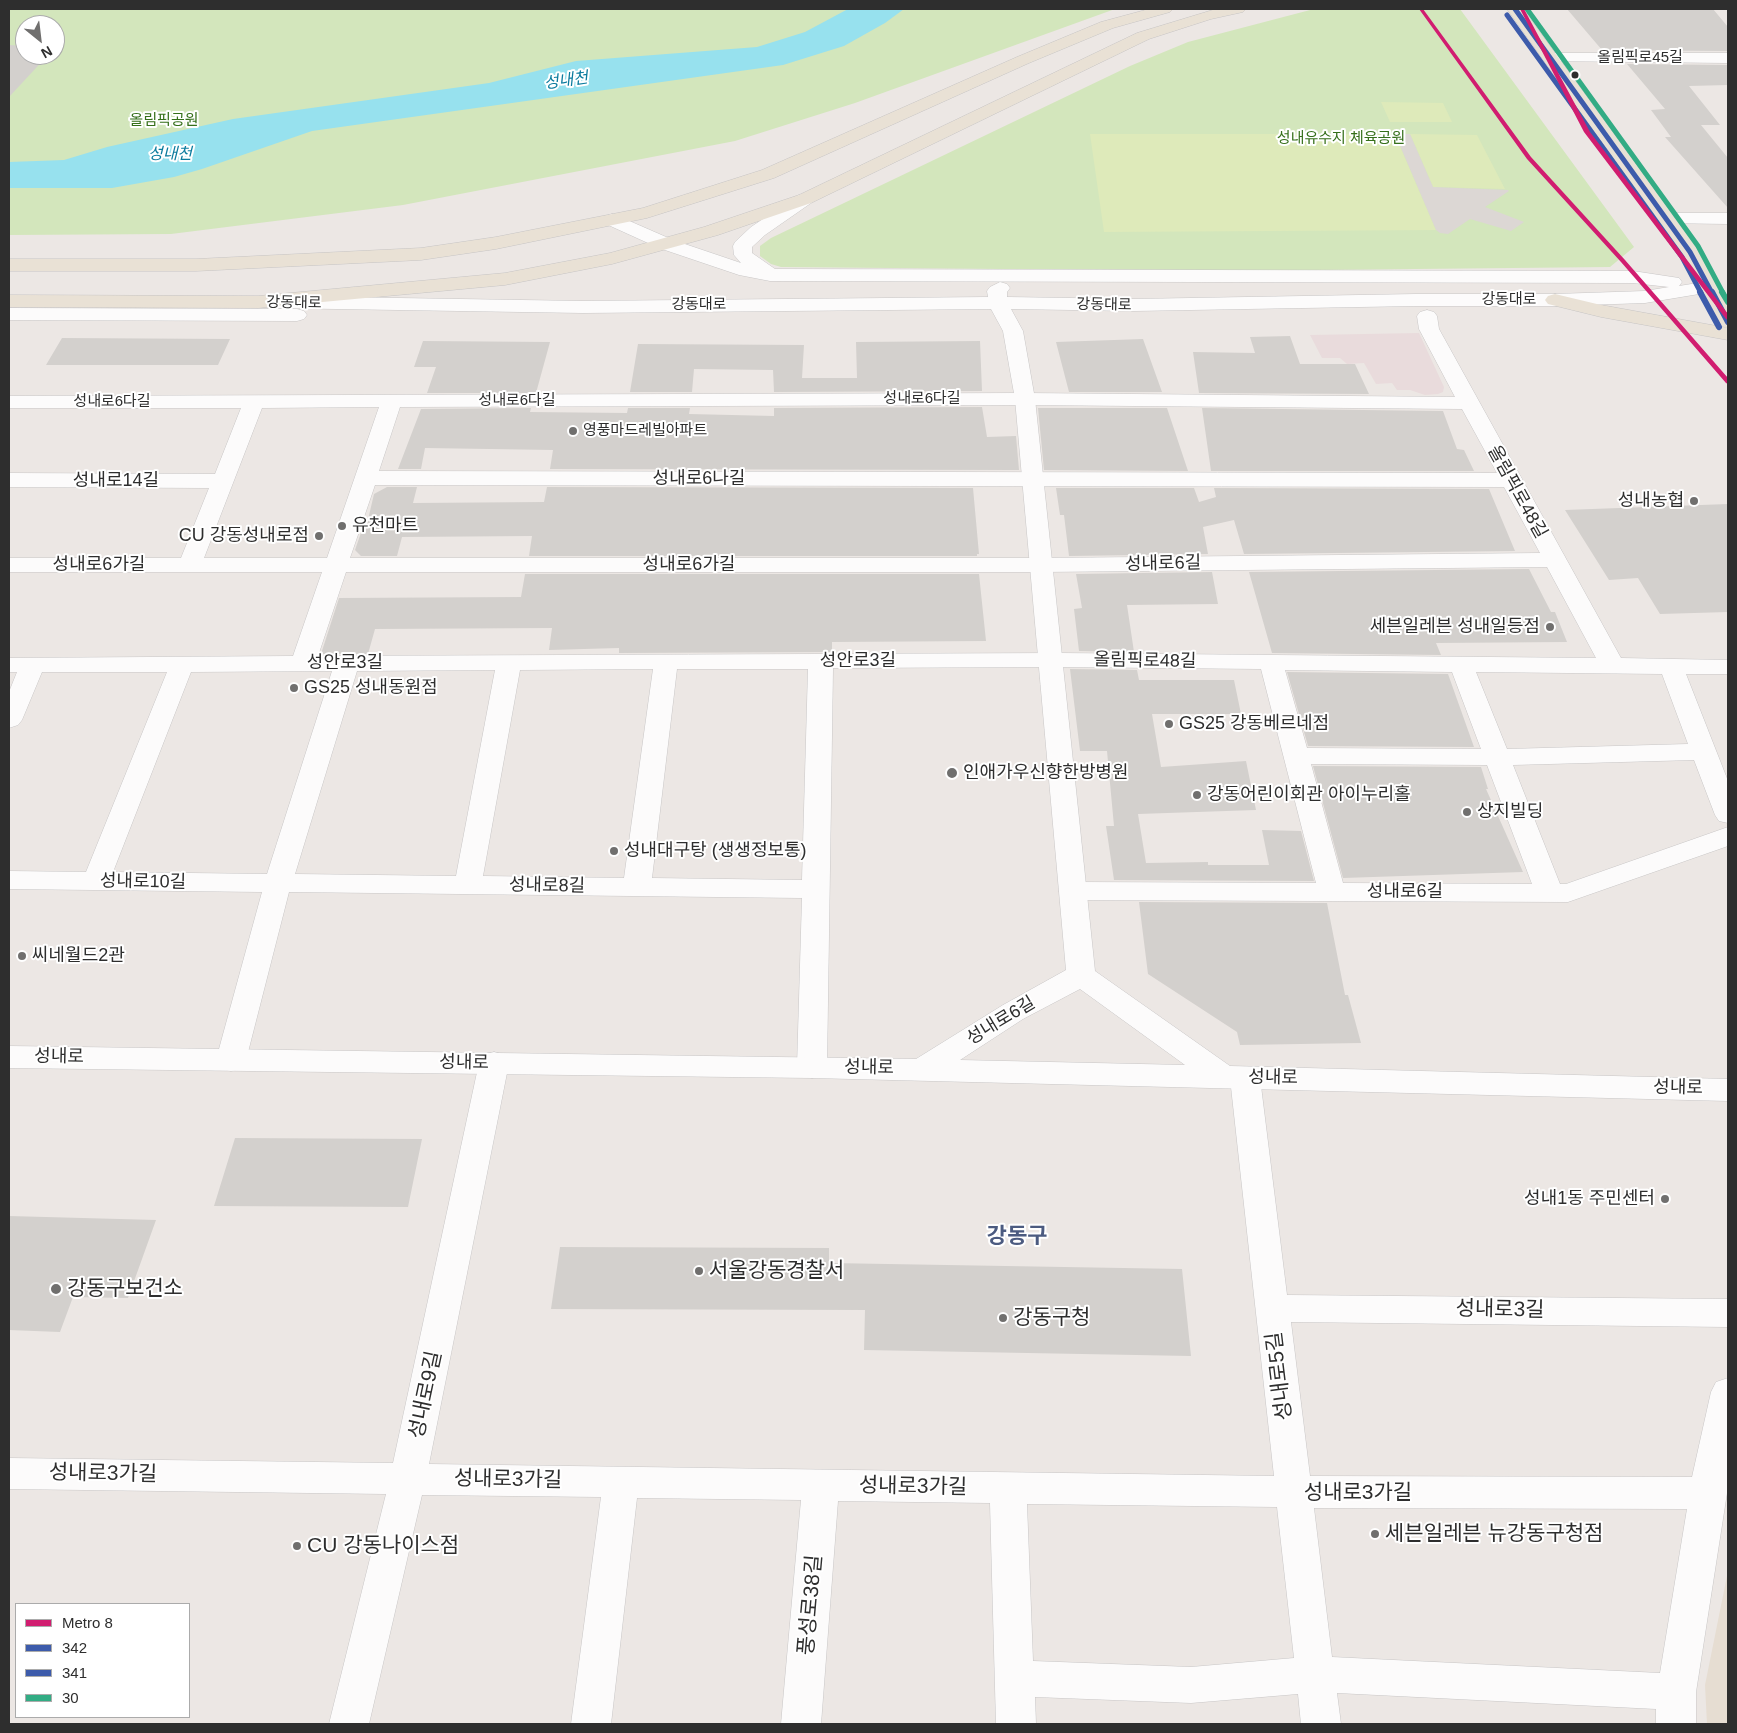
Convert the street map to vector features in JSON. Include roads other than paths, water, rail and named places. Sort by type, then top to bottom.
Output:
[{"type":"main road","points":[[9,264],[196,265],[421,254],[496,244],[647,213],[768,174],[1031,56],[1107,25],[1165,9]]},
{"type":"main road","name":"강동대로","points":[[9,301],[258,302],[505,279],[612,258],[711,231],[805,199],[1143,36],[1208,15],[1238,9]]},
{"type":"main road","points":[[1515,9],[1664,219],[1719,287],[1728,322]]},
{"type":"main road","points":[[1555,300],[1601,311],[1728,334]]},
{"type":"street","name":"올림픽로45길","points":[[1551,58],[1728,58]]},
{"type":"street","points":[[770,275],[743,256],[742,246],[758,231],[805,199]]},
{"type":"street","points":[[1664,219],[1728,219]]},
{"type":"street","points":[[612,220],[666,244]]},
{"type":"street","name":"강동대로","points":[[666,244],[746,271],[770,275],[1633,278],[1719,287]]},
{"type":"street","points":[[1038,276],[1007,282],[997,291],[998,303],[1014,331],[1026,399],[1081,975],[1234,1078]]},
{"type":"street","name":"강동대로","points":[[258,302],[583,307],[998,303],[1134,305],[1416,300],[1555,300],[1645,297],[1719,287]]},
{"type":"street","points":[[1134,305],[1330,316],[1427,316],[1508,313],[1555,300]]},
{"type":"street","points":[[9,314],[717,316],[885,305]]},
{"type":"street","name":"올림픽로48길","points":[[1427,316],[1429,329],[1468,403],[1612,665]]},
{"type":"street","points":[[1026,399],[1468,403]]},
{"type":"street","name":"성내로6다길","points":[[9,402],[1026,399]]},
{"type":"street","points":[[303,663],[392,401]]},
{"type":"street","points":[[190,565],[254,402]]},
{"type":"street","name":"성내로6나길","points":[[366,478],[1033,480]]},
{"type":"street","name":"성내로14길","points":[[9,480],[223,481]]},
{"type":"street","points":[[1033,480],[1511,480]]},
{"type":"street","name":"성내로6길","points":[[1041,565],[1554,560]]},
{"type":"street","name":"성내로6가길","points":[[9,565],[1041,565]]},
{"type":"street","name":"올림픽로48길","points":[[1050,660],[1728,667]]},
{"type":"street","name":"성안로3길","points":[[9,665],[1050,660]]},
{"type":"street","points":[[812,1067],[821,661]]},
{"type":"street","points":[[468,886],[509,662]]},
{"type":"street","points":[[638,888],[666,662]]},
{"type":"street","points":[[1271,662],[1332,892]]},
{"type":"street","points":[[231,1060],[278,883],[347,663]]},
{"type":"street","points":[[96,881],[182,664]]},
{"type":"street","points":[[1461,664],[1550,893]]},
{"type":"street","points":[[9,720],[33,665]]},
{"type":"street","points":[[1671,666],[1727,808]]},
{"type":"street","points":[[1296,756],[1497,757],[1704,752]]},
{"type":"street","name":"성내로6길","points":[[1073,890],[1568,893],[1728,836]]},
{"type":"street","name":"성내로10길","points":[[9,880],[278,883]]},
{"type":"street","name":"성내로8길","points":[[278,883],[816,889]]},
{"type":"street","name":"성내로6길","points":[[922,1069],[1013,1012],[1081,975]]},
{"type":"street","name":"성내로","points":[[9,1057],[922,1069],[1728,1090]]},
{"type":"street","name":"성내로9길","points":[[349,1724],[408,1479],[494,1063]]},
{"type":"street","name":"성내로5길","points":[[1234,1078],[1272,1308],[1322,1724]]},
{"type":"street","name":"성내로3길","points":[[1272,1308],[1728,1313]]},
{"type":"street","points":[[1015,1678],[1190,1685],[1316,1674],[1676,1708],[1708,1493],[1728,1392]]},
{"type":"street","name":"성내로3가길","points":[[9,1473],[1294,1492],[1708,1493]]},
{"type":"street","points":[[591,1724],[621,1482]]},
{"type":"street","name":"풍성로38길","points":[[801,1724],[821,1485]]},
{"type":"street","points":[[1008,1488],[1016,1724]]},
{"type":"water","name":"성내천","points":[[848,9],[904,9],[885,23],[844,46],[783,65],[312,131],[174,177],[112,188],[9,188],[9,162],[64,160],[107,147],[233,119],[489,83],[576,61],[757,47],[805,32]]},
{"type":"metro line","name":"8","points":[[1421,9],[1529,158],[1623,261],[1728,382]]},
{"type":"metro line","name":"8","points":[[1522,9],[1587,132],[1728,318]]},
{"type":"place","name":"영풍마드레빌아파트","points":[[573,431]]},
{"type":"place","name":"성내농협","points":[[1694,501]]},
{"type":"place","name":"유천마트","points":[[342,526]]},
{"type":"place","name":"CU 강동성내로점","points":[[319,536]]},
{"type":"place","name":"세븐일레븐 성내일등점","points":[[1550,627]]},
{"type":"place","name":"GS25 성내동원점","points":[[294,688]]},
{"type":"place","name":"GS25 강동베르네점","points":[[1169,724]]},
{"type":"place","name":"인애가우신향한방병원","points":[[952,773]]},
{"type":"place","name":"강동어린이회관 아이누리홀","points":[[1197,795]]},
{"type":"place","name":"상지빌딩","points":[[1467,812]]},
{"type":"place","name":"성내대구탕 (생생정보통)","points":[[614,851]]},
{"type":"place","name":"씨네월드2관","points":[[22,956]]},
{"type":"place","name":"성내1동 주민센터","points":[[1665,1199]]},
{"type":"place","name":"서울강동경찰서","points":[[699,1271]]},
{"type":"place","name":"강동구보건소","points":[[56,1289]]},
{"type":"place","name":"강동구청","points":[[1003,1318]]},
{"type":"place","name":"세븐일레븐 뉴강동구청점","points":[[1375,1534]]},
{"type":"place","name":"CU 강동나이스점","points":[[297,1546]]},
{"type":"district","name":"강동구","points":[[1017,1237]]},
{"type":"park label","name":"올림픽공원","points":[[164,121]]},
{"type":"park label","name":"성내유수지 체육공원","points":[[1341,139]]}]
